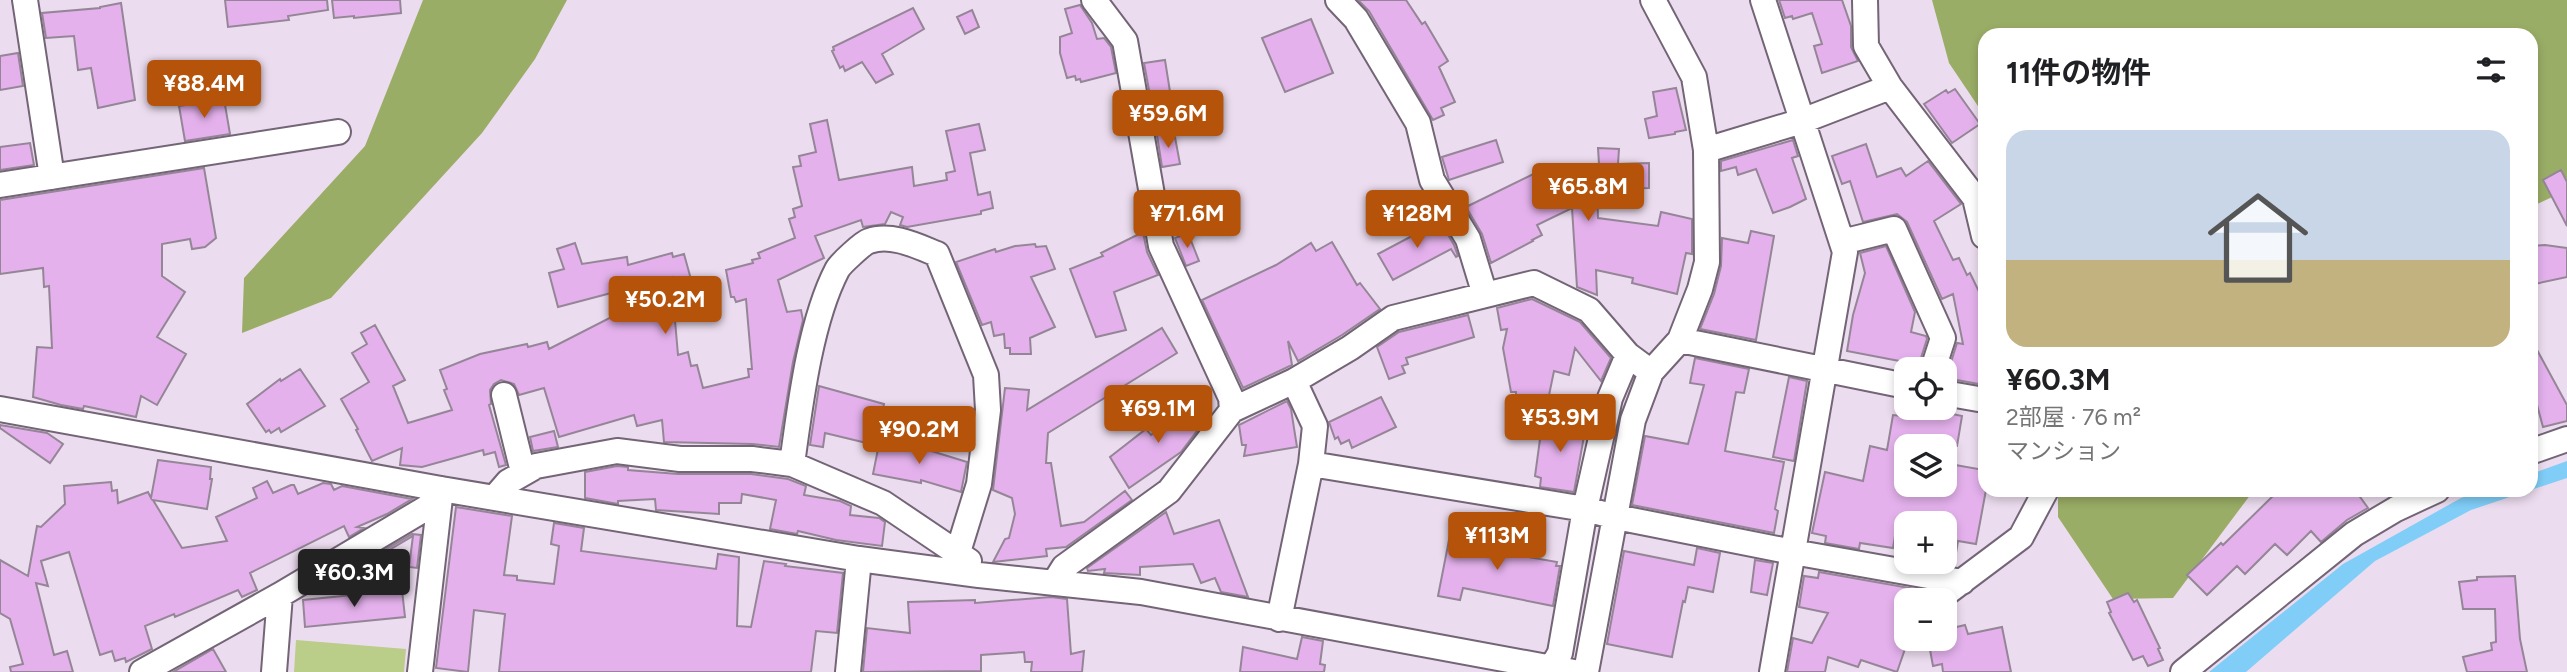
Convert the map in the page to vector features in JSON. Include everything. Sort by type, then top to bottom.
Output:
[{"type":"street","points":[[26,0],[52,177]]},
{"type":"street","points":[[1094,0],[1125,41],[1161,246],[1231,398],[1231,410]]},
{"type":"street","points":[[1338,0],[1356,19],[1418,123],[1432,180],[1468,239],[1485,295]]},
{"type":"street","points":[[1586,672],[1633,420],[1651,372],[1680,341],[1700,289],[1707,262],[1706,150],[1694,77],[1653,0]]},
{"type":"street","points":[[1763,0],[1845,252],[1772,672]]},
{"type":"street","points":[[1865,0],[1866,46],[1890,88],[1975,198],[1978,211]]},
{"type":"street","points":[[1706,150],[1802,121],[1890,88]]},
{"type":"street","points":[[0,185],[338,132]]},
{"type":"street","points":[[1842,242],[1894,229],[1942,338],[1936,357]]},
{"type":"street","points":[[792,464],[802,391],[817,328],[838,267],[869,241],[901,239],[937,254],[986,374],[988,410],[979,484],[958,552]]},
{"type":"street","points":[[1054,583],[1063,568],[1169,491],[1231,410],[1294,381],[1350,348],[1393,318],[1534,284],[1589,310],[1628,355],[1651,372]]},
{"type":"street","points":[[1680,341],[1894,384]]},
{"type":"street","points":[[0,410],[441,489],[859,559],[1141,592],[1558,671],[1585,509],[1610,398],[1628,355]]},
{"type":"street","points":[[1279,619],[1311,464],[1315,426],[1294,381]]},
{"type":"street","points":[[504,395],[523,472]]},
{"type":"street","points":[[1957,395],[1978,399]]},
{"type":"street","points":[[2538,449],[2567,439]]},
{"type":"street","points":[[495,497],[508,482],[536,466],[617,451],[680,459],[752,459],[792,464],[883,503],[967,558],[979,575]]},
{"type":"street","points":[[1311,464],[1585,509],[1793,552],[1962,582]]},
{"type":"street","points":[[142,672],[280,595],[428,507],[441,489]]},
{"type":"street","points":[[420,672],[441,489]]},
{"type":"street","points":[[1954,588],[2021,537],[2042,497]]},
{"type":"street","points":[[2183,672],[2354,534],[2422,497]]},
{"type":"street","points":[[848,672],[859,559]]},
{"type":"street","points":[[274,672],[280,595]]},
{"type":"green space","points":[[423,0],[567,0],[535,59],[482,133],[331,298],[242,333],[244,278],[365,146]]},
{"type":"green space","points":[[1932,0],[2567,0],[2567,190],[2538,204],[2538,28],[1978,28],[1978,106],[1949,63]]},
{"type":"green space","points":[[2058,497],[2249,497],[2173,598],[2113,599],[2058,517]]},
{"type":"green space","points":[[296,640],[406,649],[404,672],[294,672]]},
{"type":"water","points":[[2567,461],[2567,478],[2538,488],[2538,471]]},
{"type":"water","points":[[2510,497],[2471,510],[2375,561],[2246,672],[2209,672],[2343,564],[2461,498]]},
{"type":"building","points":[[225,0],[327,0],[328,10],[288,16],[289,20],[228,27]]},
{"type":"building","points":[[332,0],[400,0],[401,13],[334,18]]},
{"type":"building","points":[[1358,0],[1406,0],[1422,24],[1425,22],[1448,61],[1439,67],[1455,102],[1441,108],[1444,115],[1433,120],[1369,11]]},
{"type":"building","points":[[1779,0],[1842,0],[1851,26],[1851,47],[1858,61],[1822,73],[1814,46],[1822,44],[1812,13],[1793,19],[1792,16],[1785,18]]},
{"type":"building","points":[[121,3],[135,100],[98,108],[91,68],[78,70],[74,36],[46,38],[42,13],[100,8]]},
{"type":"building","points":[[1080,5],[1092,23],[1097,39],[1104,38],[1111,47],[1116,73],[1081,82],[1080,79],[1076,80],[1075,76],[1067,78],[1060,53],[1060,37],[1072,33],[1065,9]]},
{"type":"building","points":[[913,8],[924,29],[882,54],[893,74],[876,83],[862,62],[845,71],[843,66],[840,68],[832,51],[833,47]]},
{"type":"building","points":[[972,10],[979,27],[965,34],[957,17]]},
{"type":"building","points":[[1311,19],[1333,73],[1285,92],[1262,38]]},
{"type":"building","points":[[18,53],[23,86],[0,90],[0,56]]},
{"type":"building","points":[[1165,60],[1171,98],[1151,101],[1144,63]]},
{"type":"building","points":[[1676,88],[1686,130],[1649,138],[1645,119],[1657,116],[1653,92]]},
{"type":"building","points":[[1955,89],[1978,121],[1978,125],[1952,143],[1924,104],[1946,90],[1948,93]]},
{"type":"building","points":[[224,99],[230,134],[185,141],[179,106]]},
{"type":"building","points":[[827,120],[839,180],[912,167],[914,186],[947,180],[946,173],[955,171],[946,131],[979,124],[985,150],[970,153],[978,195],[990,192],[993,208],[981,211],[981,214],[907,227],[900,225],[903,217],[891,212],[885,224],[863,227],[861,220],[815,236],[824,258],[778,280],[787,312],[801,310],[803,320],[779,447],[664,442],[662,420],[637,426],[634,415],[559,437],[544,388],[519,395],[514,384],[501,380],[490,390],[489,405],[506,465],[499,467],[495,452],[484,455],[483,450],[422,467],[400,465],[402,448],[372,461],[341,399],[369,382],[352,353],[367,344],[361,333],[375,325],[405,380],[393,386],[408,423],[452,410],[440,370],[480,354],[527,344],[528,347],[547,342],[549,349],[672,286],[678,355],[688,352],[691,366],[697,365],[703,388],[749,377],[748,369],[752,369],[746,299],[736,302],[734,297],[731,297],[726,270],[753,263],[752,260],[760,258],[758,253],[795,238],[789,219],[795,217],[793,209],[802,206],[793,167],[801,166],[799,156],[816,152],[810,124]]},
{"type":"building","points":[[1174,132],[1180,164],[1162,167],[1157,135]]},
{"type":"building","points":[[1496,140],[1503,162],[1449,180],[1442,157]]},
{"type":"building","points":[[1793,140],[1798,156],[1792,158],[1806,199],[1790,207],[1773,213],[1756,169],[1738,175],[1736,167],[1721,171],[1721,161]]},
{"type":"building","points":[[30,143],[34,165],[0,170],[0,147]]},
{"type":"building","points":[[1866,144],[1877,177],[1901,168],[1906,176],[1928,161],[1961,204],[1934,221],[1953,260],[1959,258],[1978,290],[1978,384],[1957,380],[1957,357],[1953,357],[1957,343],[1963,344],[1953,294],[1942,299],[1907,222],[1897,214],[1863,222],[1850,181],[1842,184],[1832,156]]},
{"type":"building","points":[[1598,148],[1619,149],[1618,164],[1649,163],[1649,188],[1597,189],[1598,218],[1658,226],[1661,212],[1692,219],[1692,254],[1686,253],[1677,294],[1632,283],[1633,278],[1596,270],[1597,295],[1577,287],[1572,208],[1537,225],[1542,235],[1491,263],[1482,234],[1466,207],[1552,165],[1599,164]]},
{"type":"building","points":[[204,168],[216,238],[205,247],[192,249],[190,239],[162,244],[162,276],[185,292],[157,337],[186,354],[157,405],[141,396],[136,417],[84,406],[83,409],[61,405],[33,397],[37,347],[52,348],[49,286],[44,287],[43,268],[0,274],[0,200]]},
{"type":"building","points":[[2561,170],[2567,182],[2567,226],[2543,180]]},
{"type":"building","points":[[1440,221],[1458,256],[1456,257],[1451,249],[1393,280],[1378,254]]},
{"type":"building","points":[[1751,231],[1774,236],[1756,340],[1700,329],[1714,294],[1721,266],[1722,238],[1748,243]]},
{"type":"building","points":[[1143,232],[1147,252],[1158,275],[1114,292],[1126,330],[1096,337],[1070,269],[1103,256],[1101,253]]},
{"type":"building","points":[[1188,233],[1199,261],[1186,266],[1175,238]]},
{"type":"building","points":[[1332,242],[1357,285],[1360,283],[1380,309],[1298,361],[1288,341],[1292,365],[1243,388],[1202,300],[1276,265],[1311,243],[1316,251]]},
{"type":"building","points":[[575,243],[582,264],[627,257],[628,265],[672,253],[673,257],[684,254],[692,283],[676,287],[672,277],[558,307],[549,273],[564,269],[557,249]]},
{"type":"building","points":[[1035,244],[1036,247],[1046,246],[1055,269],[1031,277],[1055,327],[1030,338],[1031,354],[1010,354],[1010,348],[1005,348],[1004,334],[994,336],[991,322],[982,325],[956,262],[995,249],[996,252]]},
{"type":"building","points":[[2538,245],[2567,248],[2567,277],[2538,283]]},
{"type":"building","points":[[1886,246],[1915,312],[1911,332],[1926,336],[1927,339],[1921,357],[1894,357],[1894,360],[1847,351],[1853,315],[1865,273],[1860,253]]},
{"type":"building","points":[[1532,299],[1580,322],[1611,358],[1601,381],[1575,348],[1569,375],[1554,371],[1548,400],[1511,392],[1503,348],[1507,329],[1501,330],[1497,308]]},
{"type":"building","points":[[1468,315],[1474,337],[1406,358],[1408,364],[1402,366],[1405,373],[1389,379],[1377,347],[1399,332]]},
{"type":"building","points":[[1162,328],[1177,353],[1048,433],[1046,463],[1051,463],[1061,526],[1084,522],[1125,491],[1132,500],[1066,547],[1046,549],[1047,556],[993,562],[1005,539],[1009,538],[1015,514],[1012,498],[993,490],[1005,388],[1029,390],[1027,410]]},
{"type":"building","points":[[2538,352],[2567,405],[2567,421],[2543,427],[2538,409]]},
{"type":"building","points":[[1695,358],[1749,369],[1744,393],[1736,392],[1725,451],[1784,462],[1775,509],[1778,511],[1774,533],[1632,505],[1645,436],[1688,444],[1704,385],[1690,383]]},
{"type":"building","points":[[300,369],[325,406],[281,432],[279,428],[271,433],[269,430],[266,432],[247,404],[280,379],[281,381]]},
{"type":"building","points":[[1789,377],[1807,381],[1794,461],[1773,457]]},
{"type":"building","points":[[819,386],[884,404],[875,445],[825,433],[823,447],[810,445]]},
{"type":"building","points":[[1381,397],[1396,427],[1352,448],[1349,440],[1341,444],[1338,437],[1335,439],[1329,422]]},
{"type":"building","points":[[1190,401],[1206,419],[1181,452],[1129,488],[1110,457],[1146,429],[1151,435]]},
{"type":"building","points":[[1287,401],[1291,409],[1297,447],[1244,456],[1246,445],[1242,445],[1239,425]]},
{"type":"building","points":[[1893,415],[1894,420],[1957,420],[1957,415],[1962,416],[1957,446],[1957,434],[1894,434],[1894,497],[1957,497],[1957,465],[1978,469],[1978,497],[1985,497],[1976,544],[1958,541],[1957,547],[1957,511],[1894,511],[1893,548],[1860,543],[1859,549],[1825,543],[1826,536],[1812,533],[1825,472],[1863,481],[1870,446],[1887,450]]},
{"type":"building","points":[[1543,417],[1586,425],[1574,492],[1540,487],[1541,478],[1535,476]]},
{"type":"building","points":[[0,425],[47,433],[63,444],[50,463],[0,428]]},
{"type":"building","points":[[554,431],[558,447],[533,451],[530,437]]},
{"type":"building","points":[[880,439],[967,462],[961,492],[921,480],[921,483],[873,474]]},
{"type":"building","points":[[158,460],[211,467],[212,479],[207,509],[153,500],[182,548],[227,541],[216,517],[257,498],[253,488],[267,481],[273,493],[294,485],[298,494],[323,483],[331,484],[334,490],[342,486],[412,499],[357,527],[364,528],[349,537],[344,526],[250,573],[257,590],[242,597],[238,590],[175,617],[174,614],[145,626],[152,649],[126,662],[125,658],[115,661],[112,651],[100,655],[69,552],[41,561],[48,586],[36,583],[54,655],[67,651],[73,672],[11,672],[10,667],[23,664],[10,619],[0,613],[0,560],[28,576],[37,526],[41,527],[65,504],[64,486],[111,482],[112,491],[117,490],[118,503],[148,492],[151,498]]},
{"type":"building","points":[[617,466],[628,467],[628,470],[678,474],[751,474],[788,479],[806,486],[804,495],[840,501],[851,506],[850,515],[879,518],[885,522],[882,546],[836,540],[798,531],[797,534],[770,529],[776,500],[742,494],[741,503],[719,503],[719,514],[656,510],[655,499],[618,501],[618,504],[585,498],[585,472]]},
{"type":"building","points":[[2272,497],[2360,497],[2368,508],[2347,520],[2321,542],[2311,531],[2287,555],[2275,544],[2245,574],[2237,566],[2207,595],[2187,575],[2221,543],[2223,545]]},
{"type":"building","points":[[456,507],[512,516],[504,575],[517,576],[517,580],[554,584],[559,546],[551,544],[554,523],[584,528],[581,551],[716,569],[718,554],[739,557],[737,626],[751,627],[764,561],[843,573],[837,633],[816,631],[811,672],[499,672],[505,614],[474,610],[468,672],[436,668]]},
{"type":"building","points":[[1166,512],[1174,534],[1219,520],[1248,597],[1221,592],[1215,578],[1201,583],[1193,564],[1140,567],[1140,575],[1104,573],[1105,569],[1088,571],[1087,568]]},
{"type":"building","points":[[412,534],[421,535],[417,568],[409,567],[413,536],[362,566],[361,564]]},
{"type":"building","points":[[1450,535],[1500,545],[1501,542],[1519,545],[1517,555],[1557,562],[1556,566],[1560,566],[1553,606],[1463,588],[1460,600],[1438,596]]},
{"type":"building","points":[[1697,548],[1720,553],[1713,592],[1688,587],[1672,657],[1607,644],[1624,551],[1694,565]]},
{"type":"building","points":[[1755,560],[1773,563],[1767,595],[1751,592]]},
{"type":"building","points":[[1819,572],[1909,588],[1894,588],[1894,651],[1904,651],[1897,672],[1861,660],[1858,667],[1828,657],[1825,672],[1787,672],[1793,638],[1812,643],[1828,613],[1799,607],[1804,576],[1818,578]]},
{"type":"building","points":[[2515,576],[2520,639],[2527,672],[2467,672],[2463,657],[2492,650],[2491,643],[2496,642],[2495,609],[2463,609],[2459,582],[2477,580],[2477,577]]},
{"type":"building","points":[[402,590],[405,617],[305,627],[303,600]]},
{"type":"building","points":[[2128,593],[2134,602],[2137,600],[2160,648],[2158,649],[2163,660],[2148,666],[2143,656],[2133,660],[2109,613],[2111,612],[2107,602]]},
{"type":"building","points":[[1051,597],[1067,599],[1071,654],[1084,651],[1082,672],[1031,672],[1032,662],[1025,662],[1024,652],[981,655],[981,671],[863,672],[867,628],[910,633],[908,602],[975,600],[975,603]]},
{"type":"building","points":[[1965,625],[1968,634],[2002,627],[2011,672],[1943,672],[1942,664],[1933,666],[1930,651],[1957,651],[1957,627]]},
{"type":"building","points":[[1302,637],[1323,641],[1320,664],[1325,665],[1324,672],[1240,672],[1243,647],[1297,659]]},
{"type":"building","points":[[213,649],[226,672],[173,672]]}]
